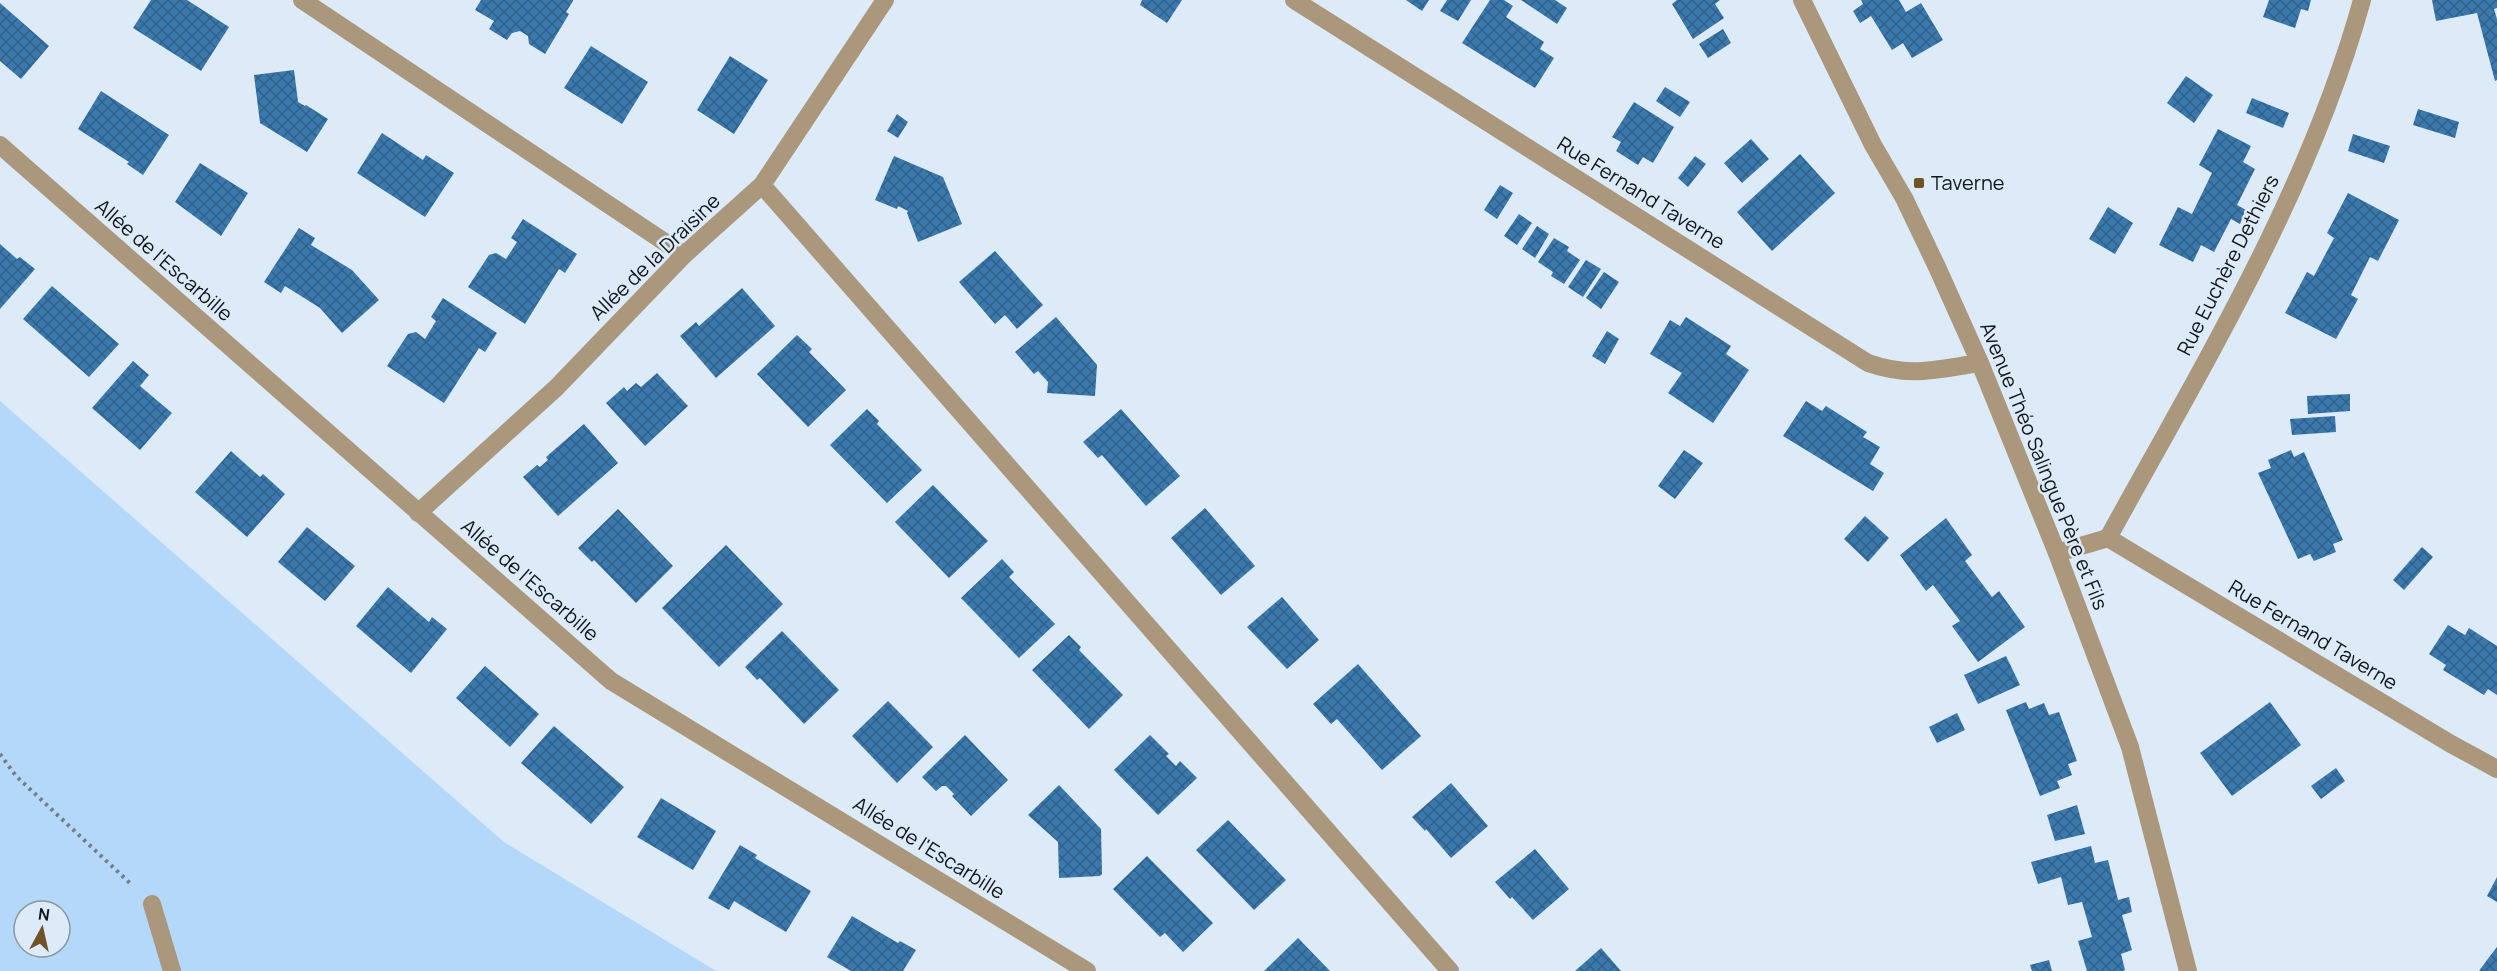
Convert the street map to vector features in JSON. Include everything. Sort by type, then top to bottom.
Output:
[{"type":"street","points":[[302,0],[684,255]]},
{"type":"street","name":"Allée de la Draisine","points":[[418,513],[556,388],[684,255],[762,185],[885,0]]},
{"type":"street","name":"Rue Fernand Taverne","points":[[1294,0],[1868,363],[1911,373],[1980,363]]},
{"type":"street","name":"Avenue Théo Salingue Père et Fils","points":[[1802,0],[1874,144],[1904,198],[1980,363],[2057,553],[2130,747],[2188,971]]},
{"type":"street","name":"Rue Euchère Dethiers","points":[[2108,538],[2247,286],[2302,167],[2348,51],[2362,0]]},
{"type":"street","name":"Allée de l'Escarbille","points":[[0,146],[611,681],[1087,971]]},
{"type":"street","points":[[762,185],[1450,971]]},
{"type":"street","points":[[2057,553],[2108,538]]},
{"type":"street","name":"Rue Fernand Taverne","points":[[2108,538],[2451,744],[2497,769]]},
{"type":"street","points":[[152,903],[172,971]]},
{"type":"path","points":[[0,754],[16,776],[152,903]]},
{"type":"shaded area","points":[[0,401],[504,842],[716,971],[0,971]]},
{"type":"building","points":[[151,0],[187,0],[229,27],[201,71],[133,28]]},
{"type":"building","points":[[481,0],[573,1],[566,12],[569,14],[545,54],[529,44],[528,36],[520,31],[512,33],[507,40],[489,29],[494,21],[475,10]]},
{"type":"building","points":[[1142,0],[1182,0],[1167,23],[1140,5]]},
{"type":"building","points":[[1406,0],[1429,0],[1422,11]]},
{"type":"building","points":[[1447,0],[1471,0],[1458,21],[1440,11]]},
{"type":"building","points":[[1490,0],[1504,0],[1513,6],[1506,17],[1544,42],[1540,49],[1554,58],[1535,88],[1462,43]]},
{"type":"building","points":[[1521,0],[1555,0],[1567,8],[1557,24]]},
{"type":"building","points":[[1677,0],[1720,0],[1715,4],[1724,18],[1693,39],[1672,4]]},
{"type":"building","points":[[1861,0],[1899,0],[1906,12],[1921,3],[1943,40],[1912,58],[1903,43],[1892,50],[1871,16],[1860,23],[1853,11],[1863,4]]},
{"type":"building","points":[[2269,0],[2311,0],[2308,11],[2301,9],[2295,28],[2263,17]]},
{"type":"building","points":[[2432,0],[2497,0],[2497,8],[2494,9],[2497,19],[2497,80],[2495,81],[2477,13],[2436,21]]},
{"type":"building","points":[[0,3],[49,46],[21,79],[0,61]]},
{"type":"building","points":[[1723,29],[1731,43],[1708,58],[1699,44]]},
{"type":"building","points":[[591,46],[648,82],[622,124],[564,88]]},
{"type":"building","points":[[730,56],[768,80],[734,134],[697,110]]},
{"type":"building","points":[[294,70],[298,102],[328,119],[307,152],[260,123],[254,75]]},
{"type":"building","points":[[2186,76],[2213,95],[2194,123],[2167,103]]},
{"type":"building","points":[[1665,87],[1690,102],[1680,117],[1656,101]]},
{"type":"building","points":[[101,91],[169,135],[143,175],[127,164],[129,162],[78,129]]},
{"type":"building","points":[[2252,98],[2289,113],[2283,128],[2246,113]]},
{"type":"building","points":[[1634,102],[1674,127],[1653,163],[1643,157],[1638,165],[1616,151],[1621,142],[1612,137]]},
{"type":"building","points":[[2418,109],[2459,122],[2455,138],[2413,125]]},
{"type":"building","points":[[897,114],[908,122],[898,138],[887,131]]},
{"type":"building","points":[[2218,129],[2251,146],[2243,162],[2255,169],[2237,205],[2246,210],[2240,224],[2231,219],[2214,252],[2201,245],[2193,262],[2159,245],[2178,207],[2192,214],[2212,173],[2199,165]]},
{"type":"building","points":[[382,133],[423,160],[426,155],[454,173],[425,217],[357,173]]},
{"type":"building","points":[[2353,134],[2390,146],[2384,163],[2348,151]]},
{"type":"building","points":[[1751,139],[1769,159],[1742,183],[1724,163]]},
{"type":"building","points":[[1800,154],[1835,193],[1772,251],[1737,212]]},
{"type":"building","points":[[894,156],[943,177],[962,224],[918,242],[908,211],[875,200]]},
{"type":"building","points":[[1695,156],[1706,164],[1688,187],[1678,178]]},
{"type":"building","points":[[200,163],[248,193],[221,236],[175,202]]},
{"type":"building","points":[[1500,185],[1513,193],[1497,219],[1484,210]]},
{"type":"building","points":[[2348,193],[2399,220],[2378,261],[2370,257],[2351,295],[2358,299],[2336,339],[2285,313],[2307,272],[2314,276],[2334,238],[2327,233]]},
{"type":"building","points":[[2108,207],[2133,223],[2115,254],[2089,239]]},
{"type":"building","points":[[1519,214],[1532,223],[1517,245],[1504,236]]},
{"type":"building","points":[[523,219],[577,254],[565,273],[559,269],[525,324],[468,287],[489,255],[496,253],[506,259],[517,242],[511,238]]},
{"type":"building","points":[[1537,226],[1549,234],[1535,258],[1522,249]]},
{"type":"building","points":[[299,228],[315,238],[311,245],[352,270],[379,300],[342,333],[320,308],[285,286],[281,293],[264,282]]},
{"type":"building","points":[[1554,238],[1569,247],[1567,251],[1580,260],[1564,284],[1551,276],[1553,272],[1538,262]]},
{"type":"building","points":[[0,244],[17,259],[20,257],[35,269],[0,309]]},
{"type":"building","points":[[995,251],[1043,305],[1017,329],[1005,315],[995,324],[959,282]]},
{"type":"building","points":[[1586,260],[1601,269],[1583,297],[1568,287]]},
{"type":"building","points":[[1604,272],[1619,282],[1601,309],[1586,298]]},
{"type":"building","points":[[52,286],[119,344],[89,377],[23,319]]},
{"type":"building","points":[[742,288],[775,326],[716,378],[680,336],[696,322],[699,326]]},
{"type":"building","points":[[443,298],[497,333],[485,352],[479,348],[444,403],[387,366],[408,334],[416,332],[425,339],[436,321],[431,317]]},
{"type":"building","points":[[1056,317],[1097,365],[1095,396],[1047,393],[1048,382],[1038,371],[1034,374],[1015,352]]},
{"type":"building","points":[[1686,317],[1731,346],[1726,354],[1749,370],[1713,423],[1668,393],[1682,373],[1650,354],[1670,320],[1680,326]]},
{"type":"building","points":[[1607,331],[1619,339],[1605,364],[1592,356]]},
{"type":"building","points":[[797,335],[812,349],[809,352],[846,390],[808,427],[757,374]]},
{"type":"building","points":[[133,361],[149,375],[140,386],[172,413],[140,450],[92,408]]},
{"type":"building","points":[[657,373],[688,406],[645,446],[606,403],[624,387],[627,391],[636,383],[641,387]]},
{"type":"building","points":[[2350,394],[2350,411],[2308,414],[2307,396]]},
{"type":"building","points":[[1806,401],[1822,411],[1826,406],[1867,432],[1863,437],[1880,447],[1870,464],[1884,473],[1873,491],[1783,436]]},
{"type":"building","points":[[867,409],[879,421],[877,424],[922,470],[887,503],[830,445]]},
{"type":"building","points":[[1121,409],[1180,476],[1146,506],[1102,455],[1098,458],[1083,442]]},
{"type":"building","points":[[2335,416],[2336,432],[2292,435],[2290,419]]},
{"type":"building","points":[[584,424],[618,463],[558,516],[523,477],[537,465],[540,467],[548,460],[546,457]]},
{"type":"building","points":[[1684,450],[1703,463],[1675,499],[1658,486]]},
{"type":"building","points":[[2291,450],[2294,457],[2304,452],[2343,540],[2333,544],[2336,552],[2314,561],[2310,554],[2298,559],[2258,473],[2271,468],[2268,460]]},
{"type":"building","points":[[231,451],[260,477],[263,474],[285,494],[247,537],[195,492]]},
{"type":"building","points":[[933,485],[988,541],[949,578],[895,522]]},
{"type":"building","points":[[1205,508],[1255,566],[1221,595],[1171,538]]},
{"type":"building","points":[[618,509],[673,566],[636,603],[594,560],[592,562],[578,548]]},
{"type":"building","points":[[1865,516],[1889,538],[1868,562],[1844,539]]},
{"type":"building","points":[[1946,518],[1972,555],[1965,561],[1992,597],[1999,591],[2025,627],[1978,662],[1952,626],[1960,621],[1933,585],[1926,591],[1900,555]]},
{"type":"building","points":[[307,527],[355,566],[325,601],[278,562]]},
{"type":"building","points":[[726,545],[783,604],[719,667],[662,608]]},
{"type":"building","points":[[2422,547],[2433,557],[2404,590],[2393,580]]},
{"type":"building","points":[[1002,559],[1014,572],[1009,577],[1055,624],[1019,658],[961,598]]},
{"type":"building","points":[[388,587],[429,622],[432,617],[447,629],[411,673],[356,626]]},
{"type":"building","points":[[1282,597],[1319,640],[1287,669],[1247,627]]},
{"type":"building","points":[[2448,625],[2465,635],[2469,628],[2497,646],[2497,695],[2488,689],[2484,695],[2443,670],[2446,665],[2429,654]]},
{"type":"building","points":[[782,631],[839,690],[804,724],[760,678],[757,680],[745,667]]},
{"type":"building","points":[[1069,635],[1081,647],[1079,650],[1123,695],[1089,729],[1032,670]]},
{"type":"building","points":[[2006,656],[2020,685],[1978,704],[1964,675]]},
{"type":"building","points":[[1358,664],[1421,736],[1382,770],[1337,719],[1331,724],[1313,704]]},
{"type":"building","points":[[485,666],[539,714],[510,747],[456,698]]},
{"type":"building","points":[[888,701],[933,747],[897,783],[852,736]]},
{"type":"building","points":[[2026,702],[2029,709],[2044,703],[2049,715],[2059,712],[2077,761],[2068,764],[2072,775],[2057,781],[2060,788],[2040,796],[2006,710]]},
{"type":"building","points":[[2270,702],[2301,745],[2232,796],[2200,753]]},
{"type":"building","points":[[1957,713],[1965,730],[1937,743],[1929,727]]},
{"type":"building","points":[[554,726],[624,787],[591,824],[521,763]]},
{"type":"building","points":[[965,735],[1008,780],[971,816],[946,786],[936,791],[922,777]]},
{"type":"building","points":[[1150,735],[1169,754],[1166,756],[1176,766],[1180,761],[1197,778],[1158,815],[1114,770]]},
{"type":"building","points":[[2336,768],[2345,781],[2321,799],[2311,786]]},
{"type":"building","points":[[1451,783],[1488,826],[1451,858],[1426,829],[1425,831],[1412,817]]},
{"type":"building","points":[[1059,785],[1101,829],[1102,874],[1100,876],[1059,878],[1058,842],[1028,815]]},
{"type":"building","points":[[661,798],[716,831],[693,870],[637,837]]},
{"type":"building","points":[[2077,805],[2085,834],[2055,841],[2047,815]]},
{"type":"building","points":[[1228,820],[1286,880],[1254,910],[1196,850]]},
{"type":"building","points":[[740,845],[757,855],[755,858],[811,891],[786,932],[734,901],[729,910],[708,898]]},
{"type":"building","points":[[2091,846],[2095,863],[2108,860],[2118,900],[2129,897],[2132,912],[2122,915],[2132,950],[2121,954],[2125,970],[2123,971],[2087,971],[2078,941],[2092,937],[2082,902],[2068,905],[2061,877],[2038,884],[2031,862]]},
{"type":"building","points":[[1535,849],[1569,889],[1533,920],[1495,882]]},
{"type":"building","points":[[1147,856],[1213,923],[1183,952],[1165,933],[1160,937],[1113,889]]},
{"type":"building","points":[[2497,877],[2497,902],[2487,896]]},
{"type":"building","points":[[852,916],[898,943],[900,941],[916,950],[903,971],[851,971],[827,957]]},
{"type":"building","points":[[1298,938],[1330,971],[1264,971]]},
{"type":"building","points":[[2497,947],[2497,971],[2479,971],[2487,960]]},
{"type":"building","points":[[1601,948],[1621,971],[1575,971]]},
{"type":"building","points":[[2049,960],[2052,971],[2032,971],[2030,965]]},
{"type":"place","name":"Taverne","points":[[1919,183]]}]
